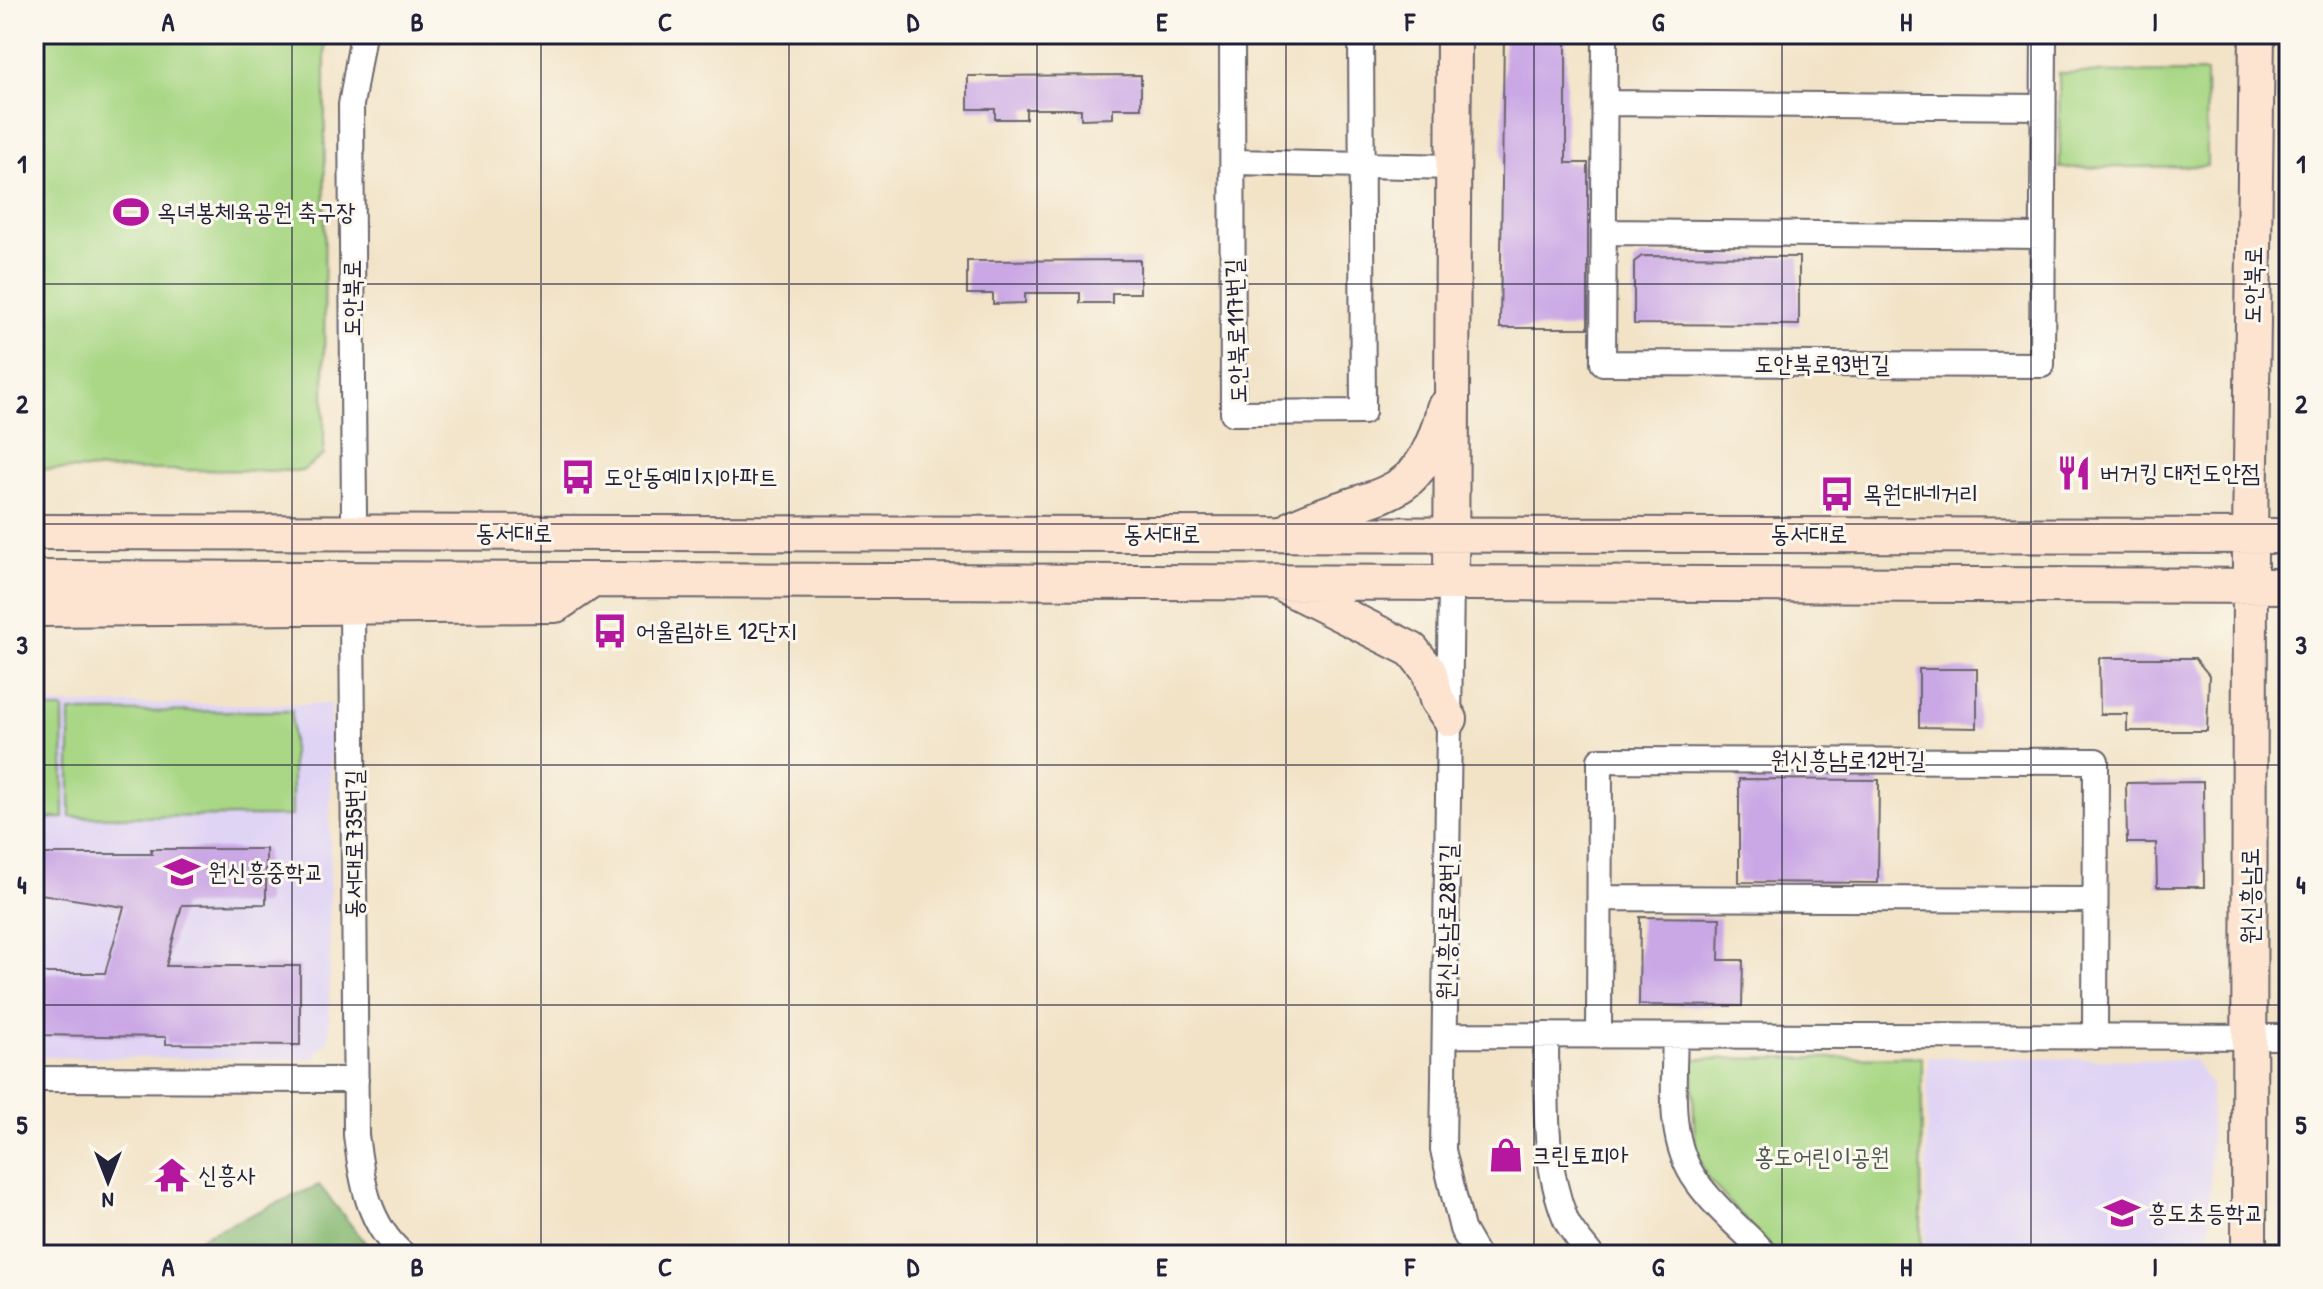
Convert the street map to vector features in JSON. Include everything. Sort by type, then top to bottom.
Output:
[{"type":"street","name":"도안북로","points":[[354,515],[351,105],[363,34]]},
{"type":"street","name":"도안북로117번길","points":[[1232,34],[1233,413],[1363,412],[1361,34]]},
{"type":"street","points":[[1451,583],[1454,34]]},
{"type":"street","name":"도안북로93번길","points":[[1605,34],[1603,363],[2042,365],[2044,34]]},
{"type":"street","name":"도안북로","points":[[2250,536],[2257,34]]},
{"type":"street","points":[[1605,103],[2043,107]]},
{"type":"street","points":[[1233,162],[1454,167]]},
{"type":"street","points":[[1604,232],[2042,236]]},
{"type":"street","points":[[1279,534],[1318,516],[1385,497],[1405,485],[1438,434],[1452,369]]},
{"type":"street","points":[[34,514],[547,515],[596,533]]},
{"type":"street","name":"동서대로","points":[[34,532],[2289,536]]},
{"type":"street","name":"원신흥남로","points":[[2249,1255],[2250,536]]},
{"type":"street","name":"동서대로","points":[[34,578],[2289,586]]},
{"type":"street","points":[[34,609],[556,605],[593,580]]},
{"type":"street","points":[[1279,582],[1412,650],[1429,671],[1437,700],[1450,719]]},
{"type":"street","name":"원신흥남로28번길","points":[[1451,583],[1443,1150],[1462,1229],[1477,1255]]},
{"type":"street","name":"동서대로735번길","points":[[352,608],[356,1135],[363,1194],[393,1245],[404,1255]]},
{"type":"street","name":"원신흥남로12번길","points":[[1599,1036],[1600,760],[2096,761],[2095,1037]]},
{"type":"street","points":[[1600,898],[2095,900]]},
{"type":"street","points":[[1445,1035],[2289,1037]]},
{"type":"street","points":[[1546,1035],[1547,1127],[1554,1179],[1566,1222],[1591,1255]]},
{"type":"street","points":[[1675,1036],[1674,1115],[1681,1149],[1697,1182],[1767,1255]]},
{"type":"street","points":[[34,1079],[356,1080]]},
{"type":"shaded area","name":"원신흥중학교","points":[[34,704],[331,704],[329,1039],[312,1059],[34,1057]]},
{"type":"shaded area","points":[[1928,1057],[2194,1060],[2211,1086],[2210,1255],[1925,1255]]},
{"type":"green space","points":[[34,34],[325,34],[324,455],[302,471],[34,469]]},
{"type":"green space","points":[[2206,72],[2207,166],[2060,168],[2059,73]]},
{"type":"green space","points":[[34,709],[63,709],[64,818],[34,819]]},
{"type":"green space","points":[[292,711],[292,816],[70,817],[70,712]]},
{"type":"green space","name":"홍도어린이공원","points":[[1922,1057],[1921,1255],[1778,1255],[1706,1177],[1695,1147],[1692,1059]]},
{"type":"green space","points":[[319,1185],[375,1255],[183,1255],[205,1235]]},
{"type":"building","points":[[1504,34],[1566,34],[1566,163],[1588,163],[1588,328],[1500,328]]},
{"type":"building","points":[[1141,75],[1141,108],[1113,108],[1113,118],[1081,119],[1081,109],[1026,109],[1026,119],[995,119],[995,109],[968,109],[968,76]]},
{"type":"building","points":[[1642,256],[1799,257],[1799,325],[1634,324],[1634,262]]},
{"type":"building","points":[[1140,260],[1140,293],[1112,293],[1112,303],[1080,303],[1080,293],[1025,293],[1025,303],[993,304],[993,294],[967,294],[967,261]]},
{"type":"building","points":[[2099,658],[2195,658],[2209,675],[2207,731],[2127,731],[2127,714],[2100,714]]},
{"type":"building","points":[[1919,669],[1977,669],[1977,728],[1919,727]]},
{"type":"building","points":[[1739,779],[1879,780],[1878,883],[1739,882]]},
{"type":"building","points":[[2203,782],[2204,887],[2157,887],[2156,843],[2127,843],[2126,783]]},
{"type":"building","points":[[151,849],[266,849],[266,904],[182,905],[166,966],[300,966],[300,1045],[166,1044],[166,1037],[34,1035],[34,973],[105,973],[124,907],[34,893],[34,854],[152,854]]},
{"type":"building","points":[[1640,917],[1720,918],[1719,960],[1743,960],[1742,1006],[1639,1005]]},
{"type":"place","name":"옥녀봉체육공원 축구장","points":[[131,212]]},
{"type":"place","name":"버거킹 대전도안점","points":[[2074,473]]},
{"type":"place","name":"도안동예미지아파트","points":[[578,477]]},
{"type":"place","name":"목원대네거리","points":[[1837,494]]},
{"type":"place","name":"어울림하트 12단지","points":[[610,631]]},
{"type":"place","name":"원신흥중학교","points":[[182,872]]},
{"type":"place","name":"크린토피아","points":[[1506,1155]]},
{"type":"place","name":"신흥사","points":[[172,1175]]},
{"type":"place","name":"흥도초등학교","points":[[2122,1213]]}]
